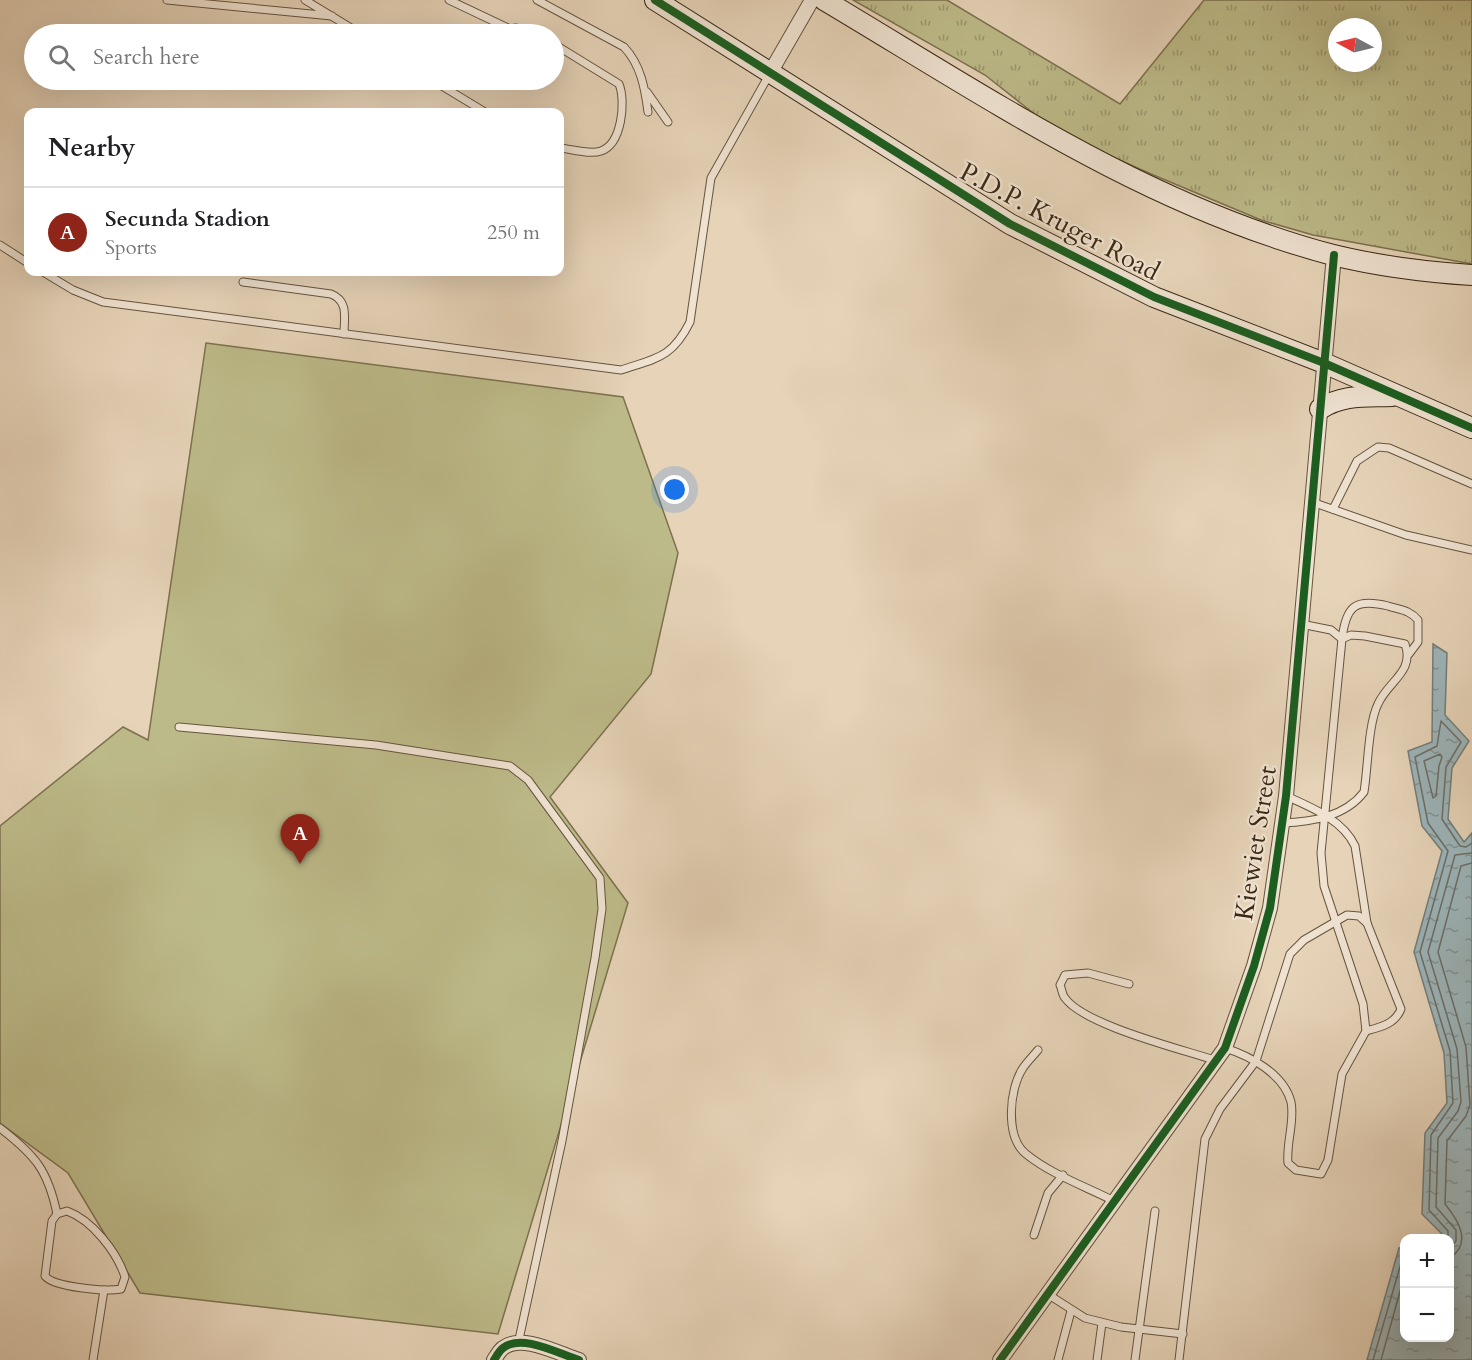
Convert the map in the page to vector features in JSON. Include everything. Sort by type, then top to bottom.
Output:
[{"type":"street","name":"P.D.P. Kruger Road","points":[[655,0],[1010,224],[1155,297],[1324,363],[1472,428]]},
{"type":"street","points":[[770,73],[812,0]]},
{"type":"street","points":[[824,0],[1060,141],[1143,185],[1226,219],[1334,255],[1420,271],[1472,275]]},
{"type":"street","name":"Kiewiet Street","points":[[1000,1360],[1116,1202],[1214,1060],[1225,1048],[1254,966],[1269,909],[1286,796],[1334,255]]},
{"type":"street","points":[[1320,409],[1333,400],[1346,397],[1401,396]]},
{"type":"street","points":[[494,1360],[504,1347],[518,1344],[534,1345],[579,1360]]},
{"type":"lane","points":[[167,0],[332,16]]},
{"type":"lane","points":[[449,0],[501,24]]},
{"type":"lane","points":[[537,0],[624,47],[635,62],[644,87],[648,112]]},
{"type":"lane","points":[[307,1],[345,24]]},
{"type":"lane","points":[[564,50],[619,84],[623,99],[614,139],[604,150],[597,153],[564,149]]},
{"type":"lane","points":[[50,276],[73,290],[103,302],[590,368],[621,370],[660,357],[679,344],[690,322],[711,178],[770,73]]},
{"type":"lane","points":[[644,87],[668,122]]},
{"type":"lane","points":[[449,90],[478,108]]},
{"type":"lane","points":[[0,245],[24,260]]},
{"type":"lane","points":[[243,282],[339,297],[345,306],[344,334]]},
{"type":"lane","points":[[1333,509],[1358,461],[1378,447],[1389,448],[1472,484]]},
{"type":"lane","points":[[1312,502],[1406,535],[1472,550]]},
{"type":"lane","points":[[1225,1048],[1256,1061],[1276,1079],[1291,1102],[1288,1163],[1296,1170],[1321,1174],[1328,1161],[1342,1074],[1366,1031],[1364,1004],[1324,886],[1321,853],[1344,620],[1350,609],[1358,604],[1372,602],[1411,612],[1418,620],[1418,642],[1409,654]]},
{"type":"lane","points":[[1300,624],[1331,630],[1342,639]]},
{"type":"lane","points":[[1281,823],[1312,821],[1349,806],[1364,792],[1371,726],[1378,704],[1408,666],[1409,654],[1405,644],[1365,636],[1351,635],[1342,639]]},
{"type":"lane","points":[[179,727],[376,745],[510,766],[528,780],[600,878],[602,909],[562,1141],[518,1344]]},
{"type":"lane","points":[[1286,796],[1325,816],[1346,831],[1355,846],[1366,922],[1401,1009],[1398,1017],[1384,1026],[1366,1031]]},
{"type":"lane","points":[[1179,1360],[1205,1139],[1220,1109],[1256,1061],[1290,954],[1304,940],[1347,915],[1359,916],[1366,922]]},
{"type":"lane","points":[[1129,984],[1082,972],[1065,975],[1060,985],[1064,998],[1074,1007],[1114,1027],[1214,1060]]},
{"type":"lane","points":[[1038,1050],[1022,1069],[1018,1080],[1012,1106],[1015,1140],[1026,1154],[1116,1202]]},
{"type":"lane","points":[[0,1128],[45,1172],[57,1214]]},
{"type":"lane","points":[[1034,1235],[1048,1193],[1063,1175]]},
{"type":"lane","points":[[1135,1360],[1155,1211]]},
{"type":"lane","points":[[72,1213],[93,1228],[109,1248],[125,1277],[121,1289],[104,1290],[54,1282],[45,1276],[52,1221],[57,1214],[72,1213]]},
{"type":"lane","points":[[93,1360],[104,1290]]},
{"type":"lane","points":[[1049,1295],[1071,1311],[1102,1323],[1183,1334]]},
{"type":"lane","points":[[1058,1360],[1071,1311]]},
{"type":"lane","points":[[1098,1360],[1102,1323]]},
{"type":"green space","points":[[853,0],[947,0],[1120,104],[1204,0],[1472,0],[1472,264],[1313,235],[1261,220],[1097,150],[1037,116],[985,75]]},
{"type":"green space","points":[[206,343],[623,397],[678,553],[651,674],[550,797],[628,903],[498,1334],[140,1293],[68,1173],[0,1123],[0,826],[123,727],[148,740]]},
{"type":"water","points":[[1433,644],[1447,653],[1445,715],[1469,741],[1452,768],[1448,819],[1464,842],[1472,833],[1472,1360],[1367,1360],[1400,1248],[1400,1342],[1454,1342],[1454,1234],[1442,1234],[1422,1214],[1425,1133],[1447,1103],[1444,1053],[1414,952],[1442,851],[1422,826],[1408,751],[1432,742]]},
{"type":"cycle path","points":[[655,0],[1010,224],[1154,297],[1324,363],[1472,428]]},
{"type":"cycle path","points":[[1000,1360],[1225,1048],[1254,966],[1270,908],[1286,796],[1334,255]]},
{"type":"cycle path","points":[[494,1360],[503,1348],[520,1343],[541,1346],[579,1360]]},
{"type":"place","name":"Secunda Stadion","points":[[300,864]]}]
